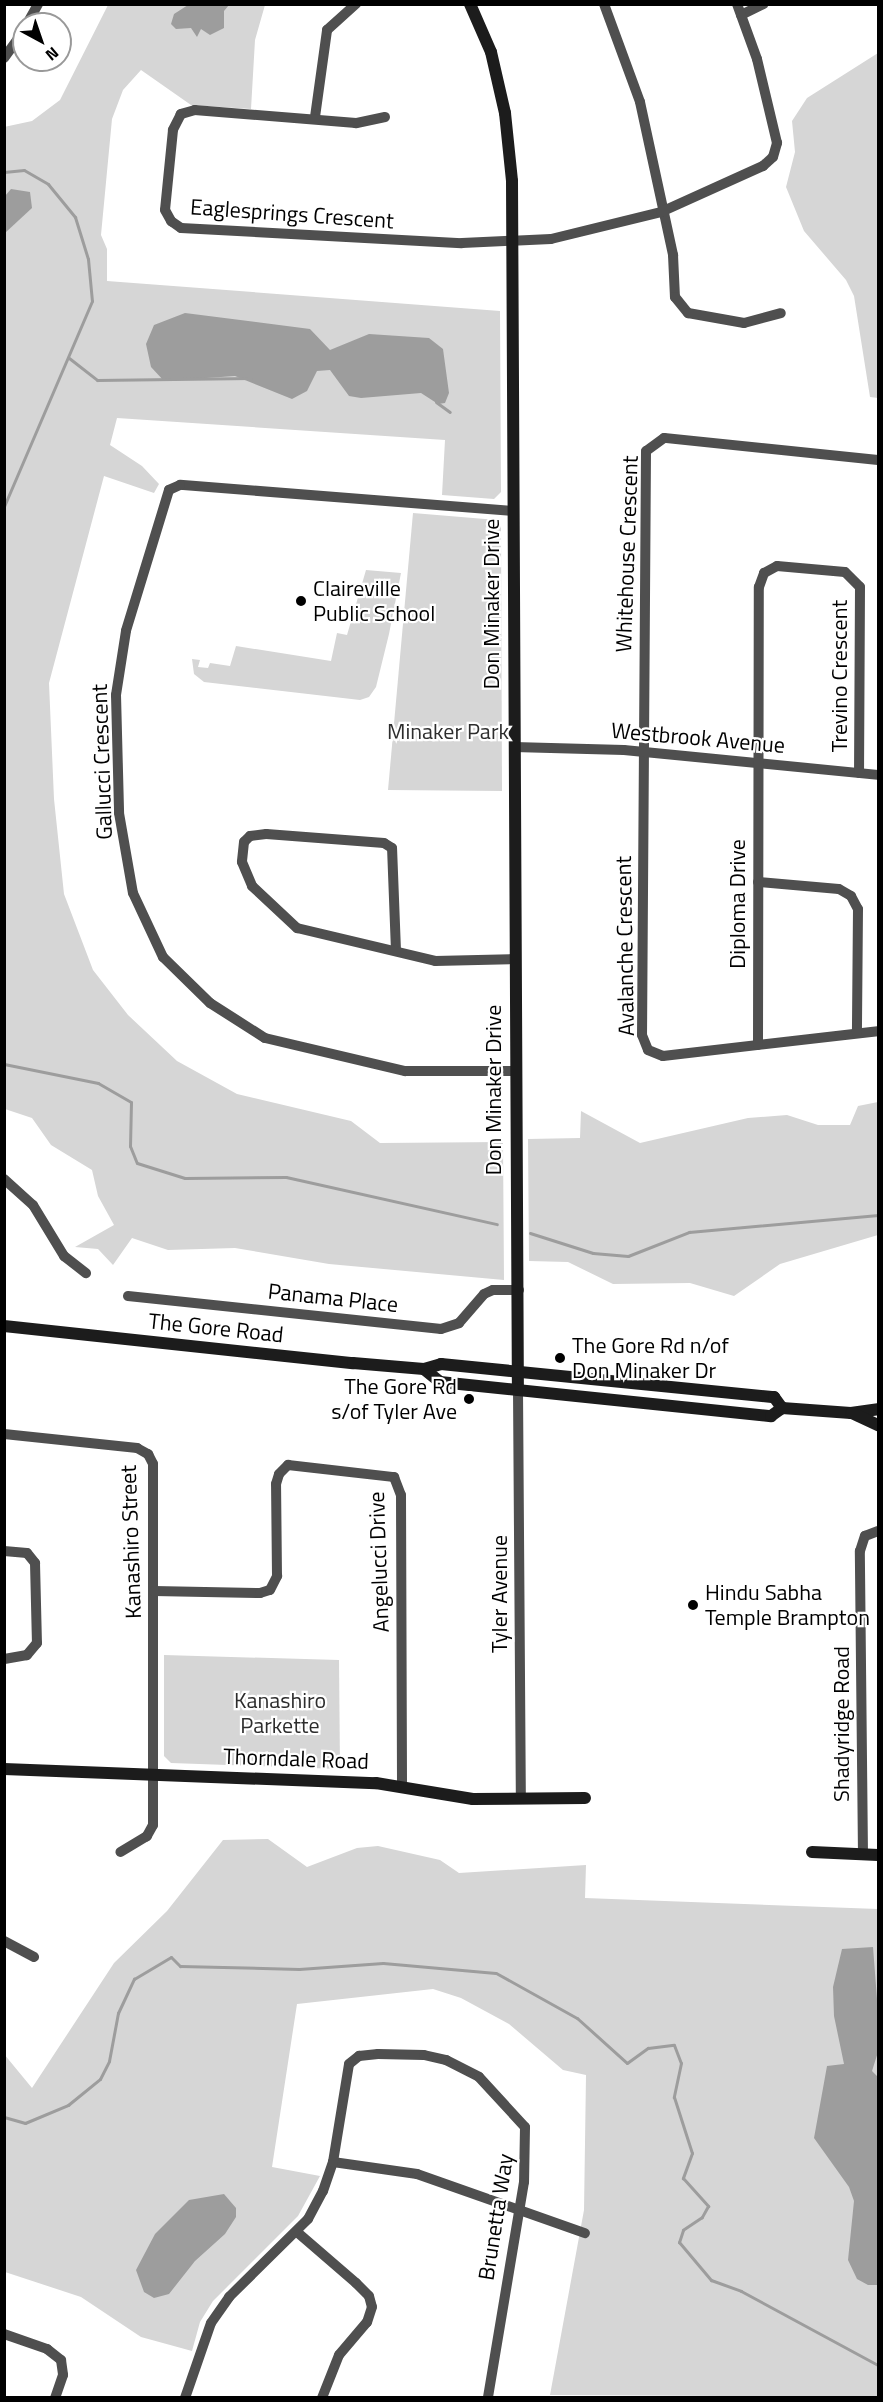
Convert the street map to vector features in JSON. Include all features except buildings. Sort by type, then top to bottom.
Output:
[{"type":"street","points":[[315,117],[327,30],[356,4]]},
{"type":"street","name":"Don Minaker Drive","points":[[470,4],[492,52],[505,113],[512,241],[515,1197],[519,1290],[518,1390]]},
{"type":"street","points":[[604,4],[640,102],[661,212],[673,255],[675,297],[688,313],[744,323],[781,313]]},
{"type":"street","points":[[512,241],[552,239],[661,212],[764,166],[773,157],[777,143],[757,59],[740,10],[764,4]]},
{"type":"street","name":"Eaglesprings Crescent","points":[[386,117],[356,123],[315,117],[195,110],[182,114],[173,130],[165,210],[171,221],[182,228],[388,241],[512,241]]},
{"type":"street","name":"Whitehouse Crescent","points":[[643,752],[645,458],[650,445],[664,438],[879,460]]},
{"type":"street","name":"Gallucci Crescent","points":[[513,511],[180,485],[169,490],[126,631],[116,695],[119,813],[133,893],[163,957],[210,1004],[265,1038],[405,1071],[515,1071]]},
{"type":"street","name":"Trevino Crescent","points":[[759,763],[759,587],[770,569],[789,567],[845,572],[860,586],[859,773]]},
{"type":"street","name":"Westbrook Avenue","points":[[514,747],[643,752],[879,775]]},
{"type":"street","name":"Avalanche Crescent","points":[[643,752],[644,1043],[654,1054],[663,1056],[879,1031]]},
{"type":"street","name":"Diploma Drive","points":[[758,1045],[759,763]]},
{"type":"street","points":[[396,951],[392,848],[384,843],[266,834],[250,836],[244,842],[242,862],[252,886],[297,928],[435,961],[515,958]]},
{"type":"street","points":[[758,882],[839,889],[851,896],[858,909],[858,1033]]},
{"type":"street","points":[[4,1179],[33,1206],[64,1256],[86,1273]]},
{"type":"street","name":"Panama Place","points":[[128,1296],[441,1329],[459,1323],[484,1294],[493,1290],[519,1290]]},
{"type":"street","name":"The Gore Road","points":[[4,1326],[424,1369],[441,1364],[774,1397],[782,1408]]},
{"type":"street","name":"The Gore Road","points":[[424,1369],[440,1382],[771,1416],[782,1408],[851,1413],[879,1409]]},
{"type":"street","name":"Tyler Avenue","points":[[518,1390],[521,1798]]},
{"type":"street","name":"The Gore Road","points":[[851,1413],[879,1425]]},
{"type":"street","name":"Kanashiro Street","points":[[4,1434],[137,1448],[148,1454],[153,1464],[155,1775],[153,1825],[147,1836],[120,1852]]},
{"type":"street","name":"Angelucci Drive","points":[[154,1591],[270,1590],[277,1576],[276,1484],[279,1474],[288,1465],[394,1477],[400,1495],[402,1787]]},
{"type":"street","name":"Shadyridge Road","points":[[863,1855],[860,1551],[865,1536],[879,1531]]},
{"type":"street","points":[[4,1551],[27,1553],[35,1563],[37,1643],[27,1655],[4,1659]]},
{"type":"street","name":"Thorndale Road","points":[[4,1769],[402,1787],[473,1799],[585,1798]]},
{"type":"street","points":[[812,1852],[879,1855]]},
{"type":"street","points":[[4,1941],[34,1957]]},
{"type":"street","name":"Brunetta Way","points":[[185,2397],[211,2323],[229,2296],[308,2219],[333,2162],[349,2064],[359,2056],[378,2054],[435,2058],[480,2077],[522,2121],[527,2140],[519,2207],[488,2397]]},
{"type":"street","points":[[333,2162],[417,2174],[519,2207],[585,2233]]},
{"type":"street","points":[[297,2232],[356,2283],[369,2296],[372,2307],[367,2322],[339,2355],[322,2397]]},
{"type":"street","points":[[4,2334],[47,2349],[61,2360],[63,2374],[55,2397]]},
{"type":"green space","points":[[108,5],[265,5],[255,40],[251,109],[191,105],[141,70],[123,90],[112,119],[101,235],[107,249],[107,281],[500,311],[501,492],[494,499],[442,495],[445,440],[117,418],[110,445],[142,466],[159,484],[154,493],[104,476],[49,683],[54,799],[64,894],[93,970],[128,1015],[177,1061],[237,1094],[351,1121],[380,1143],[503,1142],[504,1280],[329,1264],[235,1248],[168,1250],[132,1238],[113,1265],[98,1249],[75,1247],[114,1225],[98,1196],[92,1170],[51,1145],[32,1118],[5,1109],[4,127],[32,121],[60,100]]},
{"type":"green space","points":[[878,53],[878,398],[870,397],[854,296],[846,280],[804,231],[786,187],[795,152],[792,121],[807,98]]},
{"type":"green space","name":"Minaker Park","points":[[413,513],[497,520],[501,524],[502,791],[388,790]]},
{"type":"green space","points":[[366,570],[401,573],[376,687],[369,697],[360,700],[204,682],[194,674],[192,659],[200,660],[198,667],[208,668],[210,663],[230,666],[236,646],[331,661],[337,633],[347,635]]},
{"type":"green space","points":[[878,1102],[878,1235],[780,1264],[734,1296],[690,1283],[613,1284],[568,1262],[529,1261],[528,1139],[580,1138],[581,1111],[640,1143],[748,1118],[787,1115],[818,1125],[850,1125],[858,1106]]},
{"type":"green space","name":"Kanashiro Parkette","points":[[164,1655],[339,1660],[340,1769],[171,1763],[164,1756]]},
{"type":"green space","points":[[268,1839],[307,1867],[357,1848],[378,1846],[440,1860],[459,1873],[586,1865],[585,1898],[878,1909],[878,2397],[550,2395],[584,2210],[586,2075],[563,2070],[509,2024],[461,1998],[433,1989],[297,2004],[272,2167],[320,2176],[298,2216],[213,2301],[200,2322],[192,2351],[141,2337],[81,2297],[5,2272],[4,2054],[32,2088],[114,1963],[167,1911],[223,1840]]},
{"type":"shaded area","points":[[188,5],[229,5],[224,11],[224,28],[210,35],[201,29],[197,37],[191,28],[176,29],[171,24],[174,14]]},
{"type":"shaded area","points":[[11,189],[30,192],[32,208],[5,233],[5,196]]},
{"type":"shaded area","points":[[185,313],[310,329],[330,350],[369,334],[429,338],[443,349],[449,393],[445,403],[438,404],[421,393],[361,398],[349,396],[330,370],[317,371],[307,391],[292,399],[235,376],[164,381],[151,367],[146,344],[154,325]]},
{"type":"shaded area","points":[[873,1947],[878,2012],[878,2052],[872,2071],[878,2077],[878,2285],[868,2285],[857,2279],[848,2260],[854,2201],[849,2187],[814,2138],[827,2066],[844,2064],[834,2016],[833,1987],[842,1949]]},
{"type":"shaded area","points":[[224,2194],[236,2208],[236,2217],[225,2234],[195,2261],[169,2294],[154,2298],[144,2292],[136,2270],[155,2234],[189,2200]]},
{"type":"waterway","points":[[4,172],[24,170],[48,184],[75,217],[88,259],[92,301],[4,506]]},
{"type":"waterway","points":[[69,358],[97,380],[251,378]]},
{"type":"waterway","points":[[436,402],[450,412]]},
{"type":"waterway","points":[[4,1064],[98,1083],[131,1102],[130,1146],[137,1163],[185,1178],[286,1177],[497,1224]]},
{"type":"waterway","points":[[530,1233],[593,1253],[628,1256],[689,1232],[878,1215]]},
{"type":"waterway","points":[[4,2117],[25,2123],[68,2105],[100,2079],[109,2061],[118,2013],[134,1979],[171,1957],[180,1966],[299,1969],[383,1963],[496,1973],[577,2018],[627,2063],[648,2048],[674,2045],[681,2063],[674,2097],[692,2153],[683,2178],[708,2206],[702,2217],[683,2230],[679,2242],[711,2280],[741,2291],[878,2365]]},
{"type":"place","name":"Claireville Public School","points":[[301,601]]},
{"type":"place","name":"The Gore Rd n/of Don Minaker Dr","points":[[560,1358]]},
{"type":"place","name":"The Gore Rd s/of Tyler Ave","points":[[469,1399]]},
{"type":"place","name":"Hindu Sabha Temple Brampton","points":[[693,1605]]}]
